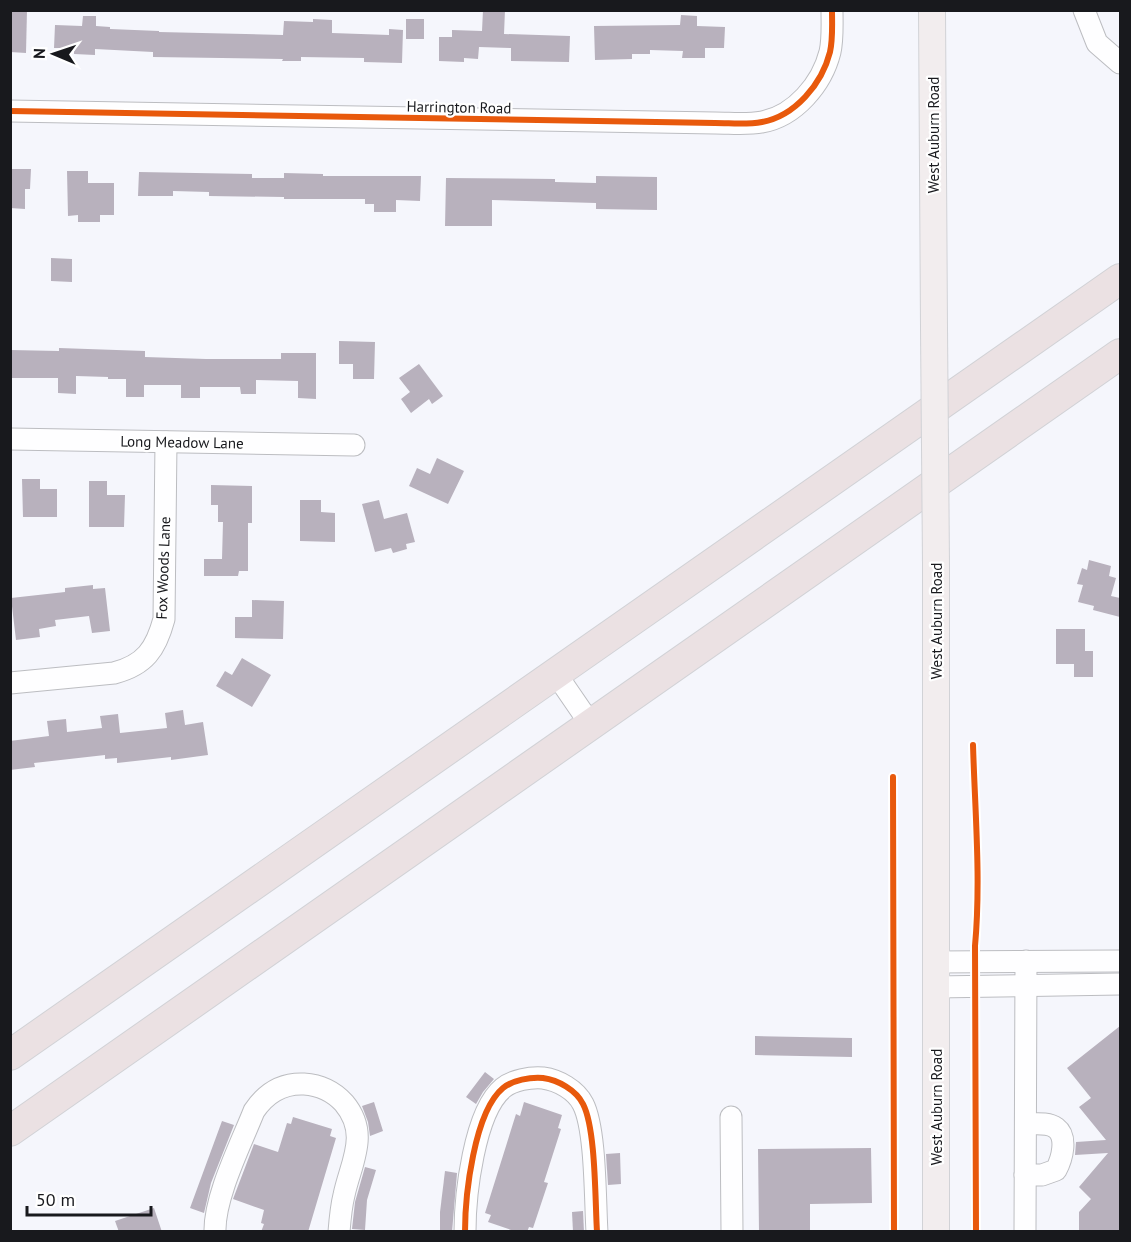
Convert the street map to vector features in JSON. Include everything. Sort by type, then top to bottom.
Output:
[{"type":"highway","points":[[10,1056],[1120,279]]},
{"type":"highway","points":[[10,1131],[1120,354]]},
{"type":"main road","name":"West Auburn Road","points":[[932,10],[936,565],[936,1232]]},
{"type":"street","name":"Harrington Road","points":[[10,111],[764,122],[793,108],[818,81],[830,51],[832,10]]},
{"type":"street","points":[[1084,10],[1097,43],[1120,63]]},
{"type":"street","name":"Long Meadow Lane","points":[[10,439],[354,445]]},
{"type":"street","name":"Fox Woods Lane","points":[[10,683],[114,673],[131,669],[145,658],[156,643],[164,619],[166,442]]},
{"type":"street","points":[[556,674],[591,725]]},
{"type":"street","points":[[1025,1232],[1026,961]]},
{"type":"street","points":[[935,962],[1120,961]]},
{"type":"street","points":[[935,987],[1120,984]]},
{"type":"street","points":[[465,1232],[470,1168],[490,1106],[504,1088],[528,1079],[544,1078],[578,1095],[587,1113],[597,1232]]},
{"type":"street","points":[[215,1232],[217,1211],[223,1191],[254,1111],[260,1101],[271,1092],[285,1086],[300,1084],[326,1089],[339,1097],[356,1124],[356,1153],[344,1193],[339,1232]]},
{"type":"street","points":[[731,1117],[732,1232]]},
{"type":"street","points":[[1024,1175],[1042,1175],[1056,1170],[1062,1159],[1062,1139],[1057,1129],[1047,1124],[1026,1124]]},
{"type":"building","points":[[10,10],[27,10],[26,53],[10,52]]},
{"type":"building","points":[[483,10],[505,10],[504,34],[570,36],[569,62],[511,61],[511,48],[479,47],[478,59],[464,58],[464,62],[439,61],[439,37],[452,37],[452,30],[482,31]]},
{"type":"building","points":[[681,15],[697,16],[697,26],[725,27],[724,48],[705,48],[705,58],[682,58],[683,51],[650,50],[650,54],[632,54],[632,59],[595,60],[594,26],[680,25]]},
{"type":"building","points":[[83,16],[96,16],[96,26],[110,27],[110,29],[159,32],[283,35],[284,21],[313,22],[313,19],[332,20],[332,33],[389,35],[389,29],[403,30],[402,63],[364,62],[364,58],[301,57],[301,61],[282,61],[283,59],[153,57],[153,52],[95,49],[95,55],[74,54],[74,48],[54,48],[55,25],[82,26]]},
{"type":"building","points":[[406,19],[424,19],[424,39],[406,39]]},
{"type":"building","points":[[11,169],[31,169],[30,189],[25,189],[25,209],[10,208]]},
{"type":"building","points":[[67,171],[88,171],[88,183],[114,183],[114,215],[100,215],[100,222],[78,222],[78,215],[68,216]]},
{"type":"building","points":[[139,172],[252,174],[252,178],[284,178],[284,173],[323,174],[323,176],[421,176],[420,201],[396,200],[396,212],[374,212],[374,204],[365,204],[365,199],[209,196],[209,192],[173,191],[173,196],[138,196]]},
{"type":"building","points":[[596,176],[657,177],[657,210],[596,209],[596,203],[492,200],[492,226],[445,226],[446,178],[555,179],[555,182],[596,183]]},
{"type":"building","points":[[51,258],[72,259],[72,282],[51,281]]},
{"type":"building","points":[[339,341],[375,342],[374,379],[353,379],[353,364],[339,364]]},
{"type":"building","points":[[59,348],[145,351],[145,357],[206,359],[281,359],[281,353],[316,353],[316,399],[298,398],[298,381],[256,380],[256,394],[241,394],[240,387],[200,387],[200,398],[181,398],[181,385],[144,385],[144,397],[126,397],[126,379],[76,376],[76,394],[58,393],[58,378],[10,378],[10,350],[59,351]]},
{"type":"building","points":[[419,364],[443,396],[432,404],[429,399],[411,413],[401,399],[410,392],[399,378]]},
{"type":"building","points":[[437,458],[464,471],[448,504],[409,486],[417,468],[430,474]]},
{"type":"building","points":[[22,479],[40,479],[40,489],[57,489],[57,517],[23,517]]},
{"type":"building","points":[[89,481],[107,481],[107,495],[125,495],[124,527],[89,527]]},
{"type":"building","points":[[211,485],[252,486],[252,523],[248,523],[248,571],[239,571],[238,576],[204,576],[204,559],[222,559],[223,522],[218,522],[218,505],[211,505]]},
{"type":"building","points":[[300,500],[321,500],[321,512],[335,513],[335,542],[300,541]]},
{"type":"building","points":[[379,500],[384,519],[407,513],[415,542],[406,544],[407,549],[393,553],[391,548],[375,552],[362,504]]},
{"type":"building","points":[[1089,560],[1111,566],[1109,576],[1116,578],[1111,596],[1120,598],[1120,617],[1093,610],[1094,606],[1078,602],[1083,585],[1077,584],[1082,568],[1087,570]]},
{"type":"building","points":[[93,585],[93,589],[105,588],[110,631],[92,633],[89,616],[55,620],[56,626],[39,629],[40,637],[16,640],[11,598],[65,592],[65,588]]},
{"type":"building","points":[[252,600],[284,601],[283,639],[235,638],[235,617],[252,617]]},
{"type":"building","points":[[1056,629],[1085,629],[1085,651],[1093,651],[1093,677],[1074,677],[1074,664],[1056,664]]},
{"type":"building","points":[[242,658],[271,675],[252,707],[216,686],[225,671],[232,675]]},
{"type":"building","points":[[183,710],[185,725],[203,722],[208,755],[117,763],[117,758],[105,759],[105,755],[34,763],[35,767],[10,770],[10,741],[49,736],[47,721],[66,719],[67,732],[102,728],[100,716],[118,714],[120,733],[167,728],[165,713]]},
{"type":"building","points":[[1120,1026],[1120,1232],[1079,1232],[1079,1212],[1091,1199],[1079,1187],[1108,1153],[1075,1155],[1076,1142],[1106,1140],[1079,1107],[1091,1098],[1067,1068]]},
{"type":"building","points":[[755,1036],[852,1038],[852,1057],[755,1055]]},
{"type":"building","points":[[485,1072],[494,1079],[476,1104],[466,1097]]},
{"type":"building","points":[[374,1102],[383,1131],[370,1136],[362,1106]]},
{"type":"building","points":[[524,1102],[562,1115],[558,1128],[561,1129],[544,1182],[548,1183],[533,1228],[529,1227],[527,1232],[517,1232],[488,1222],[491,1215],[485,1213],[516,1114],[520,1116]]},
{"type":"building","points":[[293,1117],[332,1129],[330,1136],[336,1138],[308,1232],[261,1232],[264,1224],[261,1223],[264,1210],[233,1199],[254,1144],[278,1152],[287,1123],[291,1124]]},
{"type":"building","points":[[222,1121],[234,1125],[211,1183],[204,1213],[190,1208]]},
{"type":"building","points":[[871,1148],[872,1203],[810,1204],[810,1232],[759,1232],[758,1149]]},
{"type":"building","points":[[620,1153],[621,1184],[608,1185],[606,1154]]},
{"type":"building","points":[[365,1167],[376,1170],[367,1200],[365,1230],[352,1229],[355,1202]]},
{"type":"building","points":[[445,1171],[457,1173],[452,1232],[440,1232]]},
{"type":"building","points":[[154,1208],[162,1232],[119,1232],[115,1221]]},
{"type":"building","points":[[583,1211],[584,1232],[573,1232],[572,1212]]},
{"type":"cycle path","points":[[10,111],[756,123],[774,119],[785,113],[796,106],[814,87],[830,52],[832,10]]},
{"type":"cycle path","points":[[973,745],[978,871],[975,946],[976,1232]]},
{"type":"cycle path","points":[[893,777],[894,1232]]},
{"type":"cycle path","points":[[465,1232],[469,1177],[478,1135],[485,1116],[493,1100],[507,1085],[538,1078],[549,1079],[566,1086],[583,1104],[593,1147],[597,1232]]}]
